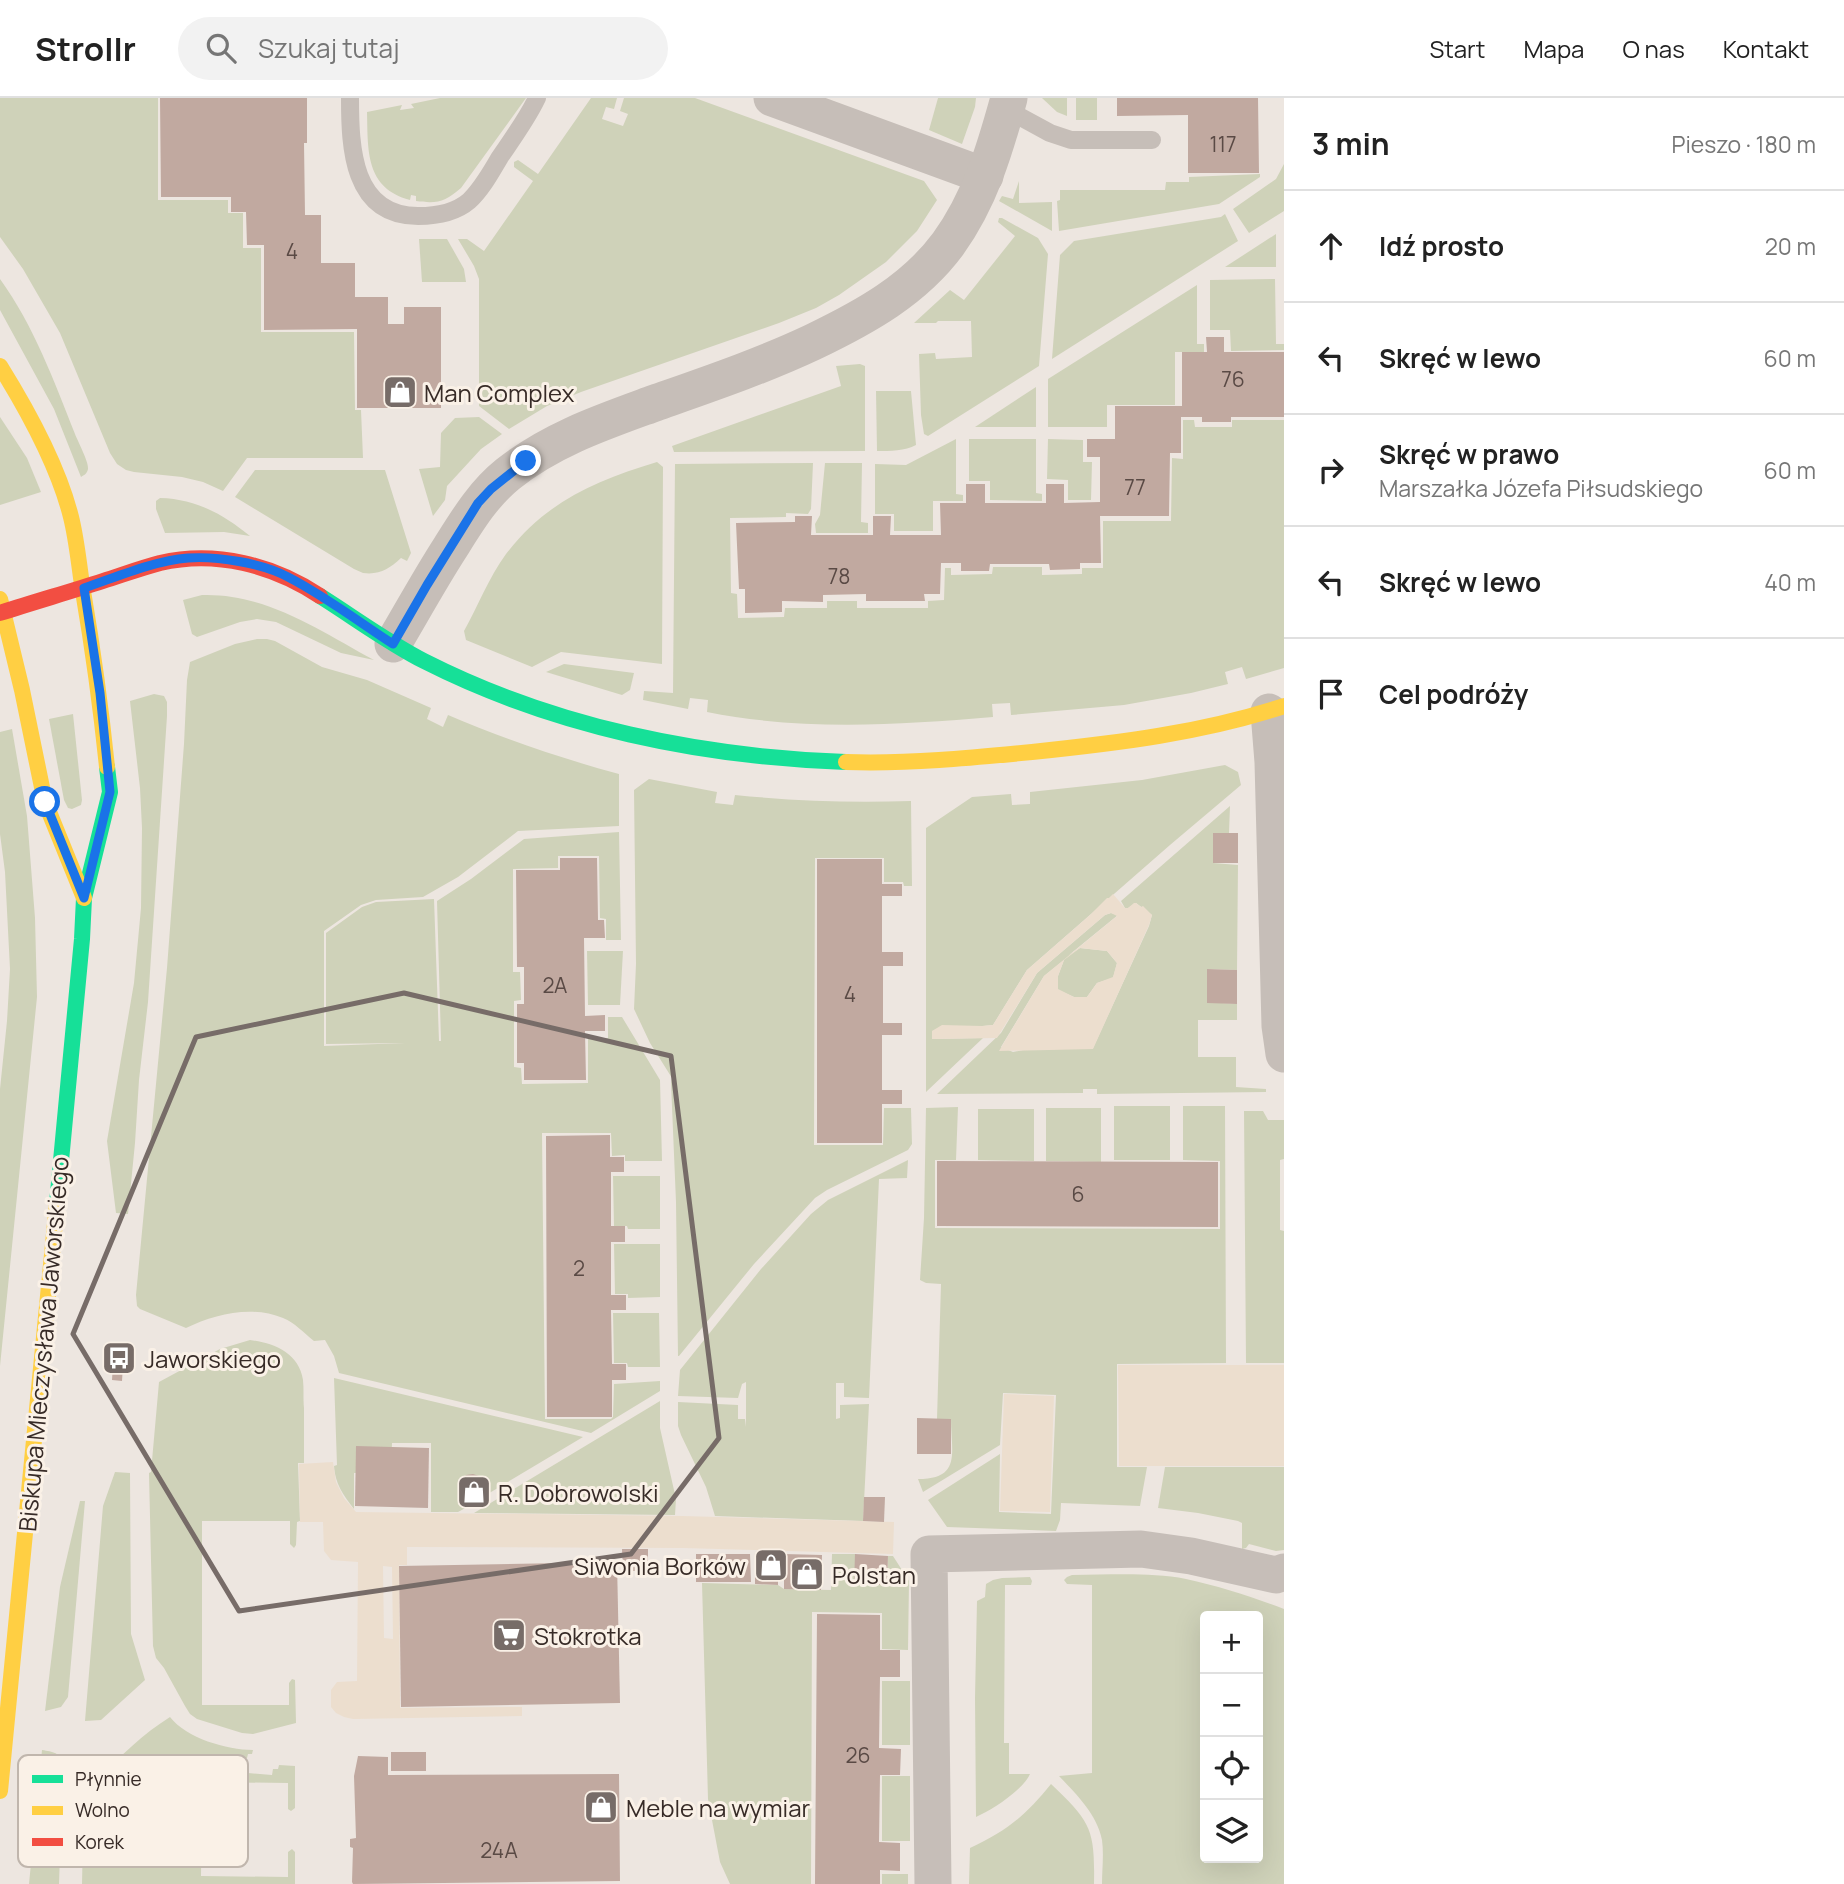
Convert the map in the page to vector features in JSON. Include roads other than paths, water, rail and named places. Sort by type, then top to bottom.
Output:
[{"type":"street","points":[[772,98],[985,176]]},
{"type":"street","points":[[409,652],[427,585],[470,516],[491,489],[508,474],[568,436],[756,367],[858,321],[904,290],[948,244],[975,200],[1008,104]]},
{"type":"street","name":"Biskupa Mieczysława Jaworskiego","points":[[0,366],[23,406],[65,496],[71,517],[101,706],[110,792],[84,898],[0,1791]]},
{"type":"street","points":[[1,608],[84,588],[162,563],[187,558],[253,565],[286,576],[409,652],[475,684],[530,705],[605,728],[695,748],[795,761],[947,760],[1113,744],[1150,740],[1229,724],[1277,709],[1273,762],[1280,1026],[1284,1054]]},
{"type":"street","name":"Biskupa Mieczysława Jaworskiego","points":[[1,608],[22,690],[45,802],[84,898]]},
{"type":"street","points":[[933,1884],[929,1554],[1141,1549],[1191,1556],[1281,1575]]},
{"type":"lane","points":[[350,98],[351,144],[361,182],[369,194],[386,208],[413,216],[440,214],[459,208],[467,202],[485,182],[537,98]]},
{"type":"lane","points":[[1008,104],[1050,133],[1070,141],[1152,140]]},
{"type":"place","name":"Man Complex","points":[[400,392]]},
{"type":"place","name":"Jaworskiego","points":[[119,1358]]},
{"type":"place","name":"R. Dobrowolski","points":[[474,1492]]},
{"type":"place","name":"Siwonia Borków","points":[[771,1565]]},
{"type":"place","name":"Polstan","points":[[807,1574]]},
{"type":"place","name":"Stokrotka","points":[[509,1635]]},
{"type":"place","name":"Meble na wymiar","points":[[601,1807]]}]
